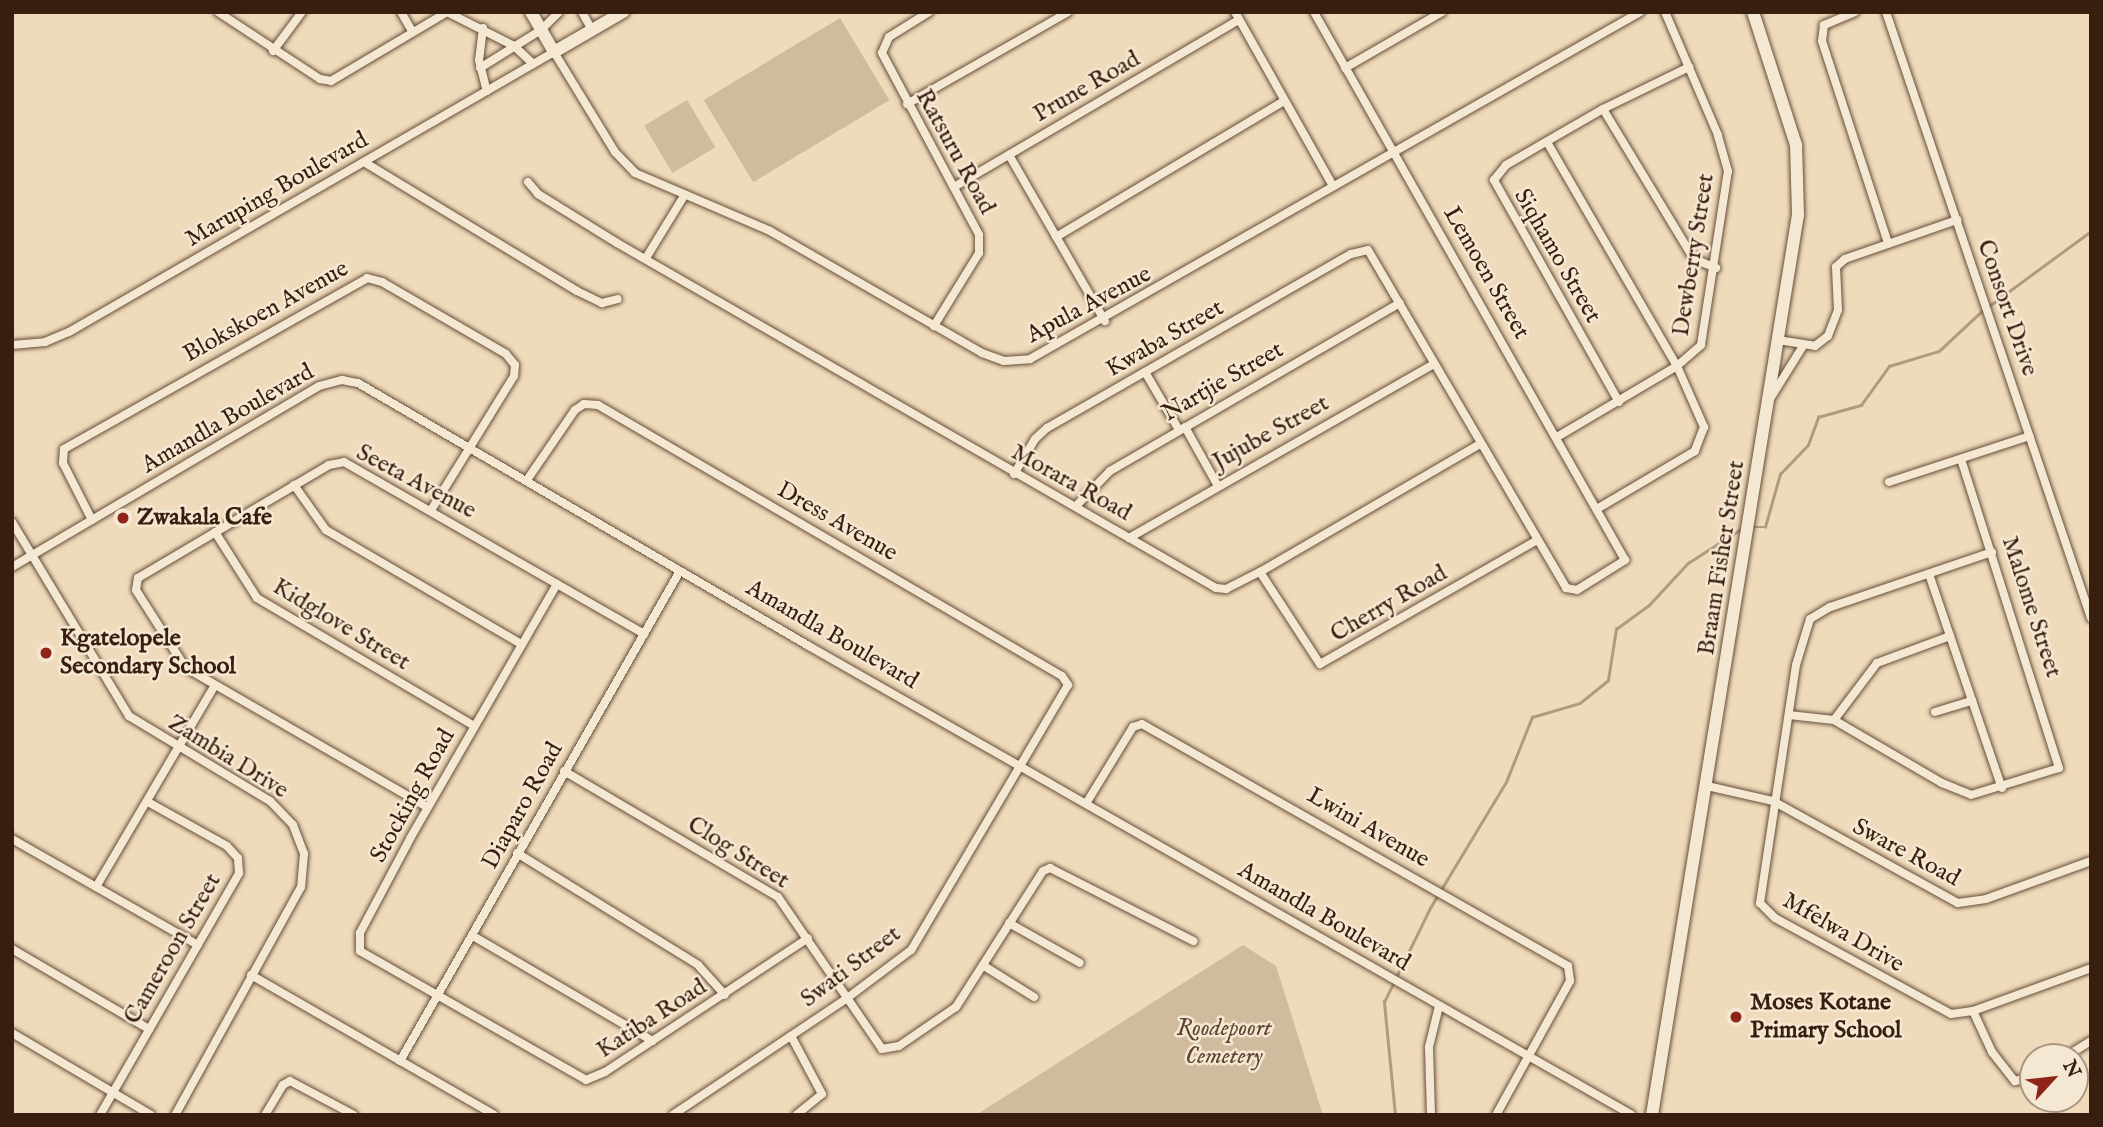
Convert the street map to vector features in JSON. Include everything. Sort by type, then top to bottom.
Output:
[{"type":"street","points":[[218,12],[273,51],[331,81],[439,15],[454,13],[516,47],[533,64]]},
{"type":"street","points":[[273,51],[302,12]]},
{"type":"street","points":[[401,12],[412,31]]},
{"type":"street","points":[[531,12],[554,52],[623,12]]},
{"type":"street","points":[[480,68],[541,30],[559,12]]},
{"type":"street","points":[[582,12],[592,30]]},
{"type":"street","name":"Ratsuru Road","points":[[929,12],[894,33],[882,47],[885,64],[954,187],[980,243],[974,261],[934,326]]},
{"type":"street","points":[[906,104],[1068,12]]},
{"type":"street","name":"Lemoen Street","points":[[1314,12],[1624,553],[1621,564],[1577,590],[1566,587],[1536,541]]},
{"type":"street","points":[[1345,68],[1442,12]]},
{"type":"street","name":"Apula Avenue","points":[[554,52],[625,165],[647,181],[770,231],[982,353],[1015,362],[1045,354],[1105,321],[1333,186],[1640,12]]},
{"type":"street","name":"Dewberry Street","points":[[1558,437],[1677,366],[1700,348],[1716,268],[1728,171],[1718,135],[1665,12]]},
{"type":"street","name":"Braam Fisher Street","points":[[1652,1115],[1798,215],[1800,168],[1785,106],[1753,12]]},
{"type":"street","points":[[1855,12],[1824,25],[1822,41],[1888,243]]},
{"type":"street","name":"Consort Drive","points":[[1886,12],[2091,618]]},
{"type":"street","name":"Prune Road","points":[[954,187],[1237,16],[1333,186]]},
{"type":"street","points":[[483,28],[480,68],[487,91]]},
{"type":"street","name":"Maruping Boulevard","points":[[12,345],[50,341],[69,332],[554,52]]},
{"type":"street","name":"Siqhamo Street","points":[[1619,402],[1495,187],[1500,170],[1603,109],[1689,67]]},
{"type":"street","points":[[1056,237],[1284,100]]},
{"type":"street","points":[[1603,109],[1694,259],[1716,268]]},
{"type":"street","points":[[1547,142],[1677,366],[1701,412],[1704,427],[1699,446],[1597,509]]},
{"type":"street","points":[[1009,155],[1105,321]]},
{"type":"street","points":[[364,162],[577,291],[602,303],[618,299]]},
{"type":"street","name":"Morara Road","points":[[528,182],[537,194],[1014,474],[1076,506],[1216,588],[1230,587],[1260,572],[1480,444]]},
{"type":"street","points":[[646,258],[684,196]]},
{"type":"street","points":[[1778,340],[1815,346],[1833,329],[1839,286],[1835,271],[1840,262],[1957,220]]},
{"type":"street","name":"Kwaba Street","points":[[1014,474],[1042,432],[1351,254],[1368,250],[1400,303]]},
{"type":"street","name":"Blokskoen Avenue","points":[[92,520],[63,463],[64,449],[367,278],[382,282],[513,360],[514,376],[432,509]]},
{"type":"street","points":[[1400,303],[1536,541]]},
{"type":"street","name":"Nartjie Street","points":[[1076,506],[1097,480],[1400,303]]},
{"type":"street","points":[[1768,403],[1804,346]]},
{"type":"street","name":"Jujube Street","points":[[1129,538],[1434,364]]},
{"type":"street","points":[[1145,372],[1218,486]]},
{"type":"street","name":"Amandla Boulevard","points":[[12,566],[335,380],[365,386],[680,571],[1087,802],[1526,1057],[1632,1115]]},
{"type":"street","name":"Dress Avenue","points":[[527,480],[575,410],[584,404],[598,405],[1062,676],[1068,685],[1066,692],[1022,765]]},
{"type":"street","points":[[1889,482],[2030,436]]},
{"type":"street","name":"Malome Street","points":[[1961,459],[2059,768],[2002,788]]},
{"type":"street","name":"Seeta Avenue","points":[[427,807],[214,687],[181,664],[135,585],[144,573],[329,465],[344,463],[432,509],[645,634]]},
{"type":"street","points":[[295,485],[326,530],[521,644]]},
{"type":"street","name":"Zambia Drive","points":[[12,522],[123,710],[179,749],[286,814],[298,834],[304,854],[301,887],[175,1115]]},
{"type":"street","name":"Kidglove Street","points":[[215,532],[257,598],[473,725]]},
{"type":"street","name":"Cherry Road","points":[[1260,572],[1320,664],[1536,541]]},
{"type":"street","points":[[1789,715],[1834,720],[1958,792],[1984,794],[2002,788],[1929,574],[1992,552]]},
{"type":"street","name":"Diaparo Road","points":[[400,1061],[680,571]]},
{"type":"street","name":"Mfelwa Drive","points":[[1929,574],[1821,610],[1804,629],[1773,801],[1759,897],[1763,909],[1937,1009],[1961,1014],[2091,968]]},
{"type":"street","name":"Stocking Road","points":[[438,997],[363,954],[358,946],[427,807],[557,584]]},
{"type":"street","points":[[1834,720],[1877,663],[1950,636]]},
{"type":"street","points":[[96,887],[214,687]]},
{"type":"street","points":[[1935,712],[1972,701]]},
{"type":"street","name":"Lwini Avenue","points":[[1087,802],[1133,727],[1142,724],[1433,887],[1571,970],[1565,989],[1526,1057]]},
{"type":"street","name":"Swati Street","points":[[673,1115],[846,999],[917,943],[1022,765]]},
{"type":"street","name":"Clog Street","points":[[564,771],[778,897],[876,1044],[892,1049],[935,1025],[956,1007],[984,966]]},
{"type":"street","name":"Sware Road","points":[[1707,786],[1773,801],[1958,903],[1993,897],[2091,861]]},
{"type":"street","name":"Cameroon Street","points":[[100,1115],[234,884],[238,858],[227,846],[148,802]]},
{"type":"street","points":[[12,839],[198,945]]},
{"type":"street","points":[[517,853],[690,959],[725,995]]},
{"type":"street","points":[[1034,997],[984,966],[1009,923],[1050,868],[1144,917],[1161,921],[1193,941]]},
{"type":"street","points":[[1009,923],[1080,963]]},
{"type":"street","points":[[472,936],[653,1041]]},
{"type":"street","name":"Katiba Road","points":[[438,997],[586,1080],[725,995],[807,938]]},
{"type":"street","points":[[12,949],[149,1029]]},
{"type":"street","points":[[251,975],[494,1115]]},
{"type":"street","points":[[1431,1115],[1429,1047],[1439,1006]]},
{"type":"street","points":[[1973,1011],[1992,1052],[2014,1081],[2019,1080]]},
{"type":"street","points":[[12,1033],[151,1115]]},
{"type":"street","points":[[791,1036],[822,1094],[796,1115]]},
{"type":"street","points":[[1496,1115],[1526,1057]]},
{"type":"street","points":[[265,1115],[283,1085],[290,1081],[348,1113]]},
{"type":"green space","points":[[840,18],[889,100],[753,182],[704,100]]},
{"type":"green space","points":[[687,100],[715,147],[672,173],[644,126]]},
{"type":"green space","name":"Roodepoort Cemetery","points":[[1243,945],[1276,966],[1323,1115],[976,1115]]},
{"type":"waterway","points":[[1989,306],[2091,231]]},
{"type":"waterway","points":[[1750,527],[1765,527],[1780,474],[1808,445],[1818,417],[1861,405],[1889,366],[1939,351],[1983,310]]},
{"type":"waterway","points":[[1395,1115],[1384,1002],[1430,908],[1506,782],[1532,717],[1580,703],[1608,680],[1616,629],[1648,606],[1688,563],[1744,527]]},
{"type":"place","name":"Zwakala Cafe","points":[[123,518]]},
{"type":"place","name":"Kgatelopele Secondary School","points":[[46,653]]},
{"type":"place","name":"Moses Kotane Primary School","points":[[1736,1017]]}]
